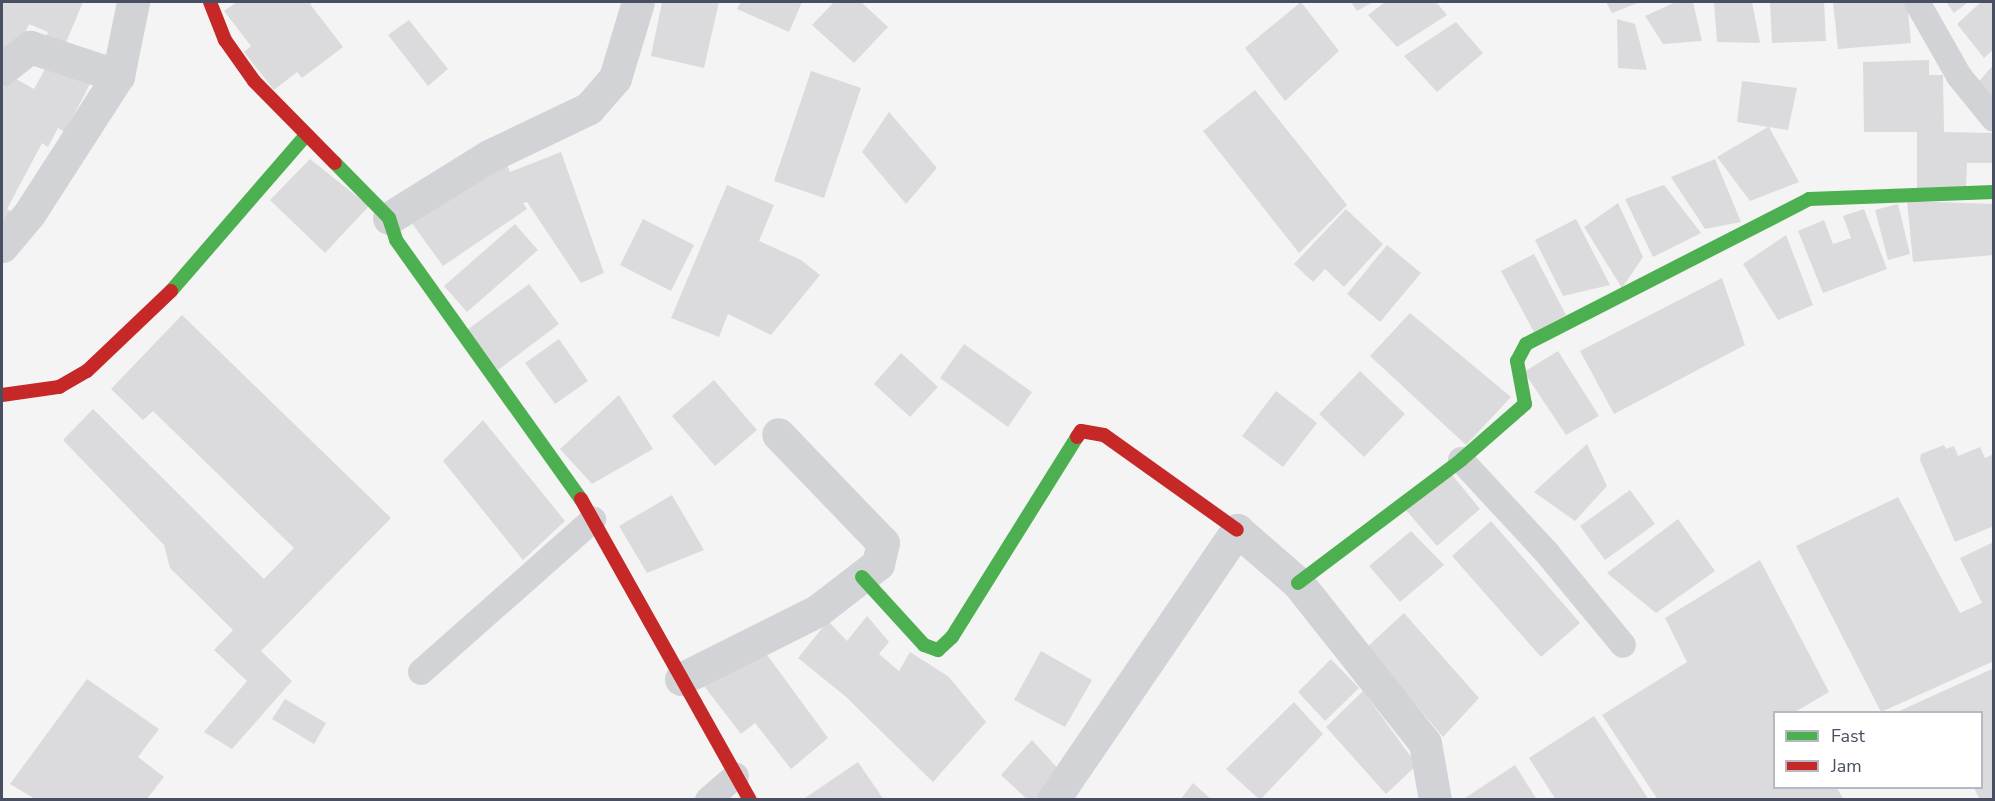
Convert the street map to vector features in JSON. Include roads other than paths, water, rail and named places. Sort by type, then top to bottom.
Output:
[{"type":"street","points":[[2,246],[29,214],[118,76],[133,2]]},
{"type":"street","points":[[210,2],[225,40],[254,81],[389,218],[396,240],[593,520],[639,596],[681,679],[750,800]]},
{"type":"street","points":[[389,218],[489,156],[589,108],[615,78],[638,2]]},
{"type":"street","points":[[2,69],[30,47],[118,76]]},
{"type":"street","points":[[2,395],[59,387],[87,371],[188,275],[306,135]]},
{"type":"street","points":[[1298,583],[1461,460],[1525,404],[1526,390],[1517,361],[1526,344],[1809,199],[1994,192]]},
{"type":"street","points":[[862,577],[924,645],[938,650],[952,637],[1081,430],[1104,435],[1237,530],[1298,583],[1425,743],[1435,800]]},
{"type":"street","points":[[681,679],[817,611],[878,564],[883,543],[778,434]]},
{"type":"street","points":[[1053,800],[1237,530]]},
{"type":"lane","points":[[1917,2],[1959,76],[1994,120]]},
{"type":"lane","points":[[1461,460],[1547,553],[1623,645]]},
{"type":"lane","points":[[421,672],[593,520]]},
{"type":"lane","points":[[708,800],[736,776]]}]
